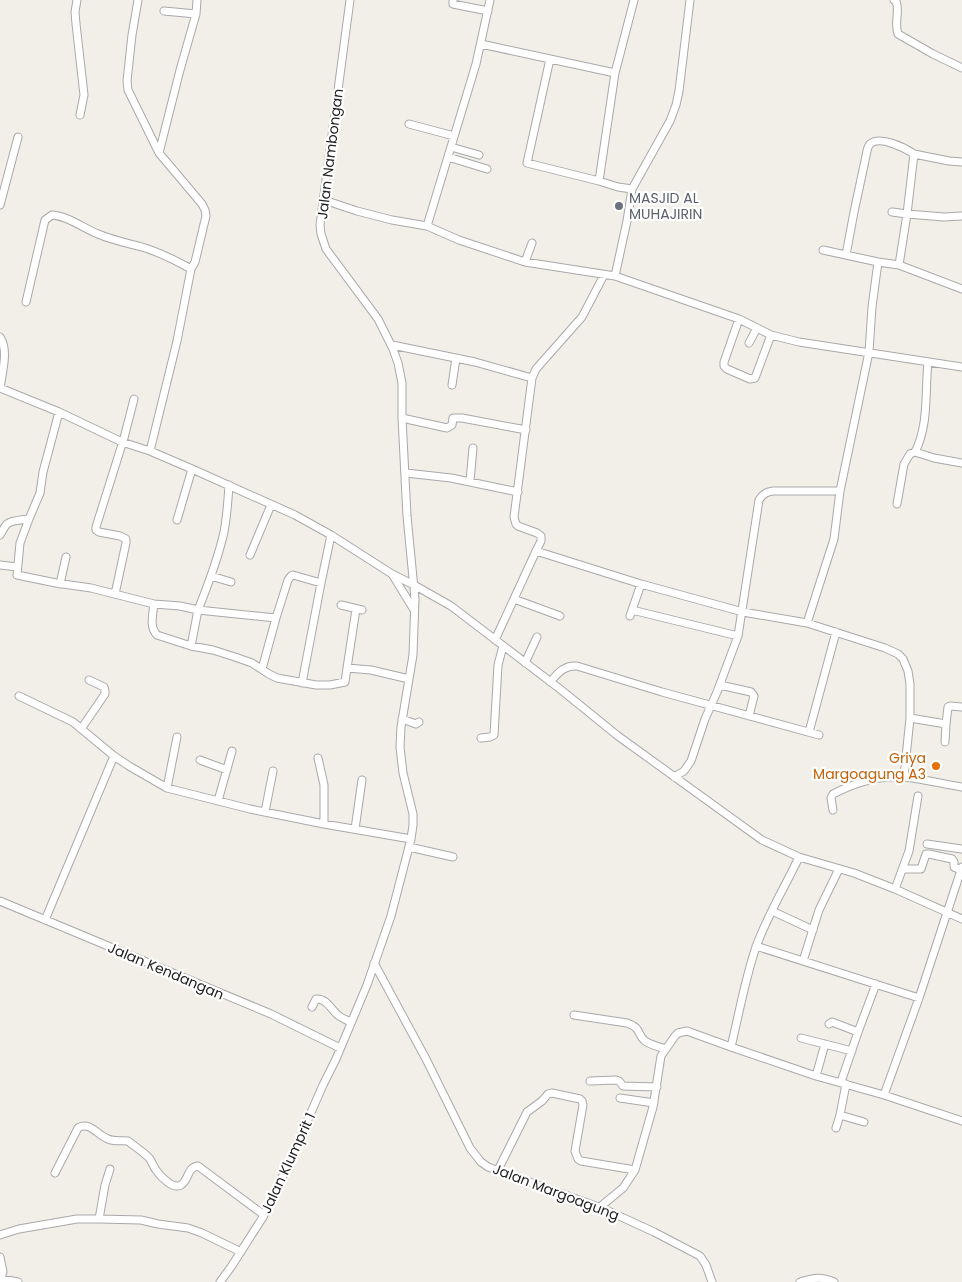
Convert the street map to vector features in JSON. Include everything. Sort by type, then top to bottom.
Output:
[{"type":"street","points":[[77,0],[75,12],[84,95],[80,115]]},
{"type":"street","points":[[138,0],[132,35],[127,81],[128,90],[159,153],[202,204],[206,216],[195,262],[191,268],[176,348],[150,451]]},
{"type":"street","points":[[159,153],[196,14],[197,0]]},
{"type":"street","name":"Jalan Nambongan","points":[[350,0],[320,225],[326,249],[378,319],[392,345],[401,375],[407,516],[414,585],[414,610],[412,655],[402,719],[400,747],[401,761],[413,814],[411,839]]},
{"type":"street","points":[[453,0],[453,4],[488,11]]},
{"type":"street","points":[[427,226],[476,64],[490,0]]},
{"type":"street","points":[[599,181],[615,72],[634,0]]},
{"type":"street","points":[[615,276],[632,189],[670,121],[676,105],[690,0]]},
{"type":"street","points":[[894,0],[897,4],[896,31],[898,34],[962,68]]},
{"type":"street","points":[[164,11],[196,14]]},
{"type":"street","points":[[481,44],[615,72]]},
{"type":"street","points":[[550,59],[527,163],[632,189]]},
{"type":"street","points":[[409,124],[454,136]]},
{"type":"street","points":[[0,205],[18,137]]},
{"type":"street","points":[[846,255],[870,144],[876,141],[891,143],[899,145],[914,154],[962,162]]},
{"type":"street","points":[[451,147],[479,155]]},
{"type":"street","points":[[899,265],[914,154]]},
{"type":"street","points":[[448,157],[487,169]]},
{"type":"street","points":[[324,200],[356,211],[427,226],[468,243],[525,262],[615,276],[740,319],[771,335],[799,342],[962,367]]},
{"type":"street","points":[[892,212],[944,218],[962,216]]},
{"type":"street","points":[[26,302],[45,220],[52,216],[60,217],[126,244],[154,252],[191,268]]},
{"type":"street","points":[[525,262],[532,243]]},
{"type":"street","points":[[823,250],[899,265],[962,289]]},
{"type":"street","points":[[807,622],[834,539],[840,492],[869,352],[878,262]]},
{"type":"street","points":[[495,640],[542,537],[537,533],[518,526],[515,521],[532,378],[536,369],[582,317],[604,275]]},
{"type":"street","points":[[740,319],[724,362],[724,366],[727,369],[750,379],[756,376],[771,335]]},
{"type":"street","points":[[749,343],[756,328]]},
{"type":"street","points":[[0,337],[4,342],[5,349],[0,388],[59,412],[122,442],[150,451],[192,469],[295,515],[392,574],[451,606],[618,736],[678,776],[762,840],[799,857],[896,889],[962,919]]},
{"type":"street","points":[[392,345],[456,358],[532,378]]},
{"type":"street","points":[[452,385],[456,358]]},
{"type":"street","points":[[897,504],[904,464],[910,454],[915,452],[924,427],[928,362]]},
{"type":"street","points":[[115,594],[126,539],[99,532],[96,530],[96,527],[128,425],[134,399]]},
{"type":"street","points":[[59,412],[43,472],[40,493],[20,543],[17,575],[60,584],[92,588],[154,604],[276,618]]},
{"type":"street","points":[[402,418],[447,428],[452,425],[453,418],[462,418],[526,430]]},
{"type":"street","points":[[470,481],[473,448]]},
{"type":"street","points":[[915,452],[934,458],[962,463]]},
{"type":"street","points":[[177,520],[192,469]]},
{"type":"street","points":[[406,472],[470,481],[518,492]]},
{"type":"street","points":[[191,646],[198,610],[224,533],[229,485]]},
{"type":"street","points":[[678,776],[691,761],[705,719],[738,636],[761,496],[764,492],[773,491],[840,492]]},
{"type":"street","points":[[250,555],[271,505]]},
{"type":"street","points":[[0,535],[7,524],[29,519]]},
{"type":"street","points":[[302,683],[330,535]]},
{"type":"street","points":[[536,552],[641,584],[743,612],[807,622],[898,654],[903,659],[908,671],[910,684],[910,718],[904,778]]},
{"type":"street","points":[[60,584],[66,557]]},
{"type":"street","points":[[0,565],[17,568]]},
{"type":"street","points":[[392,574],[414,610]]},
{"type":"street","points":[[211,576],[231,582]]},
{"type":"street","points":[[262,669],[288,580],[293,576],[321,583]]},
{"type":"street","points":[[641,584],[631,613],[738,636]]},
{"type":"street","points":[[514,599],[560,616]]},
{"type":"street","points":[[154,604],[152,627],[155,633],[161,637],[236,657],[252,663],[273,677],[316,685],[345,682],[359,610],[341,605]]},
{"type":"street","points":[[809,732],[836,632]]},
{"type":"street","points":[[525,663],[537,636]]},
{"type":"street","points":[[481,738],[490,737],[494,734],[498,664],[503,646]]},
{"type":"street","points":[[550,682],[563,669],[577,666],[711,706],[819,735]]},
{"type":"street","points":[[348,668],[371,670],[409,679]]},
{"type":"street","points":[[81,729],[106,691],[104,687],[89,680]]},
{"type":"street","points":[[720,685],[752,692],[754,696],[748,716]]},
{"type":"street","points":[[19,696],[73,722],[114,756],[167,788],[266,812],[411,839]]},
{"type":"street","points":[[945,742],[948,707],[962,707]]},
{"type":"street","points":[[910,718],[946,724]]},
{"type":"street","points":[[402,719],[416,724],[419,722]]},
{"type":"street","points":[[167,788],[177,737]]},
{"type":"street","points":[[218,801],[232,751]]},
{"type":"street","points":[[45,920],[114,756]]},
{"type":"street","points":[[318,758],[324,785],[324,824]]},
{"type":"street","points":[[200,760],[226,770]]},
{"type":"street","points":[[266,812],[273,772]]},
{"type":"street","points":[[833,810],[831,796],[833,794],[872,780],[889,777],[904,778],[962,787]]},
{"type":"street","points":[[355,829],[362,780]]},
{"type":"street","points":[[896,889],[911,842],[918,796]]},
{"type":"street","name":"Jalan Klumprit 1","points":[[220,1282],[264,1215],[340,1048],[366,985],[390,916],[411,839]]},
{"type":"street","points":[[927,844],[962,849]]},
{"type":"street","points":[[409,847],[453,857]]},
{"type":"street","points":[[884,1095],[962,869],[954,867],[952,859],[926,854],[921,870],[903,870]]},
{"type":"street","points":[[731,1048],[756,946],[799,857]]},
{"type":"street","points":[[803,961],[819,910],[839,869]]},
{"type":"street","name":"Jalan Kendangan","points":[[0,901],[270,1014],[340,1048]]},
{"type":"street","points":[[772,911],[813,930]]},
{"type":"street","points":[[756,946],[919,998]]},
{"type":"street","name":"Jalan Margoagung","points":[[374,963],[426,1059],[470,1148],[483,1164],[600,1207],[654,1232],[700,1256],[706,1265],[712,1282]]},
{"type":"street","points":[[836,1128],[840,1115],[843,1083],[858,1032],[876,984]]},
{"type":"street","points":[[312,1007],[316,999],[319,998],[324,1000],[339,1016],[351,1022]]},
{"type":"street","points":[[574,1015],[633,1025],[645,1041],[666,1049]]},
{"type":"street","points":[[829,1024],[832,1022],[858,1032]]},
{"type":"street","points":[[600,1207],[624,1188],[635,1170],[654,1102],[659,1061],[678,1033],[687,1031],[731,1048],[816,1076],[884,1095],[962,1121]]},
{"type":"street","points":[[801,1038],[852,1051]]},
{"type":"street","points":[[816,1076],[825,1044]]},
{"type":"street","points":[[590,1080],[616,1080],[623,1086],[657,1087]]},
{"type":"street","points":[[498,1170],[527,1112],[552,1092],[582,1101],[583,1105],[575,1151],[578,1159],[635,1170]]},
{"type":"street","points":[[620,1098],[654,1102]]},
{"type":"street","points":[[840,1115],[864,1122]]},
{"type":"street","points":[[55,1173],[78,1128],[86,1126],[107,1139],[128,1141],[149,1158],[156,1171],[174,1186],[180,1186],[185,1182],[192,1168],[198,1166],[264,1215]]},
{"type":"street","points":[[99,1219],[110,1169]]},
{"type":"street","points":[[0,1235],[34,1226],[77,1220],[141,1220],[188,1228],[241,1252]]},
{"type":"street","points":[[0,1257],[3,1272],[1,1280],[18,1282]]},
{"type":"street","points":[[800,1282],[820,1278],[834,1282]]},
{"type":"place","name":"MASJID AL MUHAJIRIN","points":[[619,206]]},
{"type":"place","name":"Griya Margoagung A3","points":[[936,766]]}]
